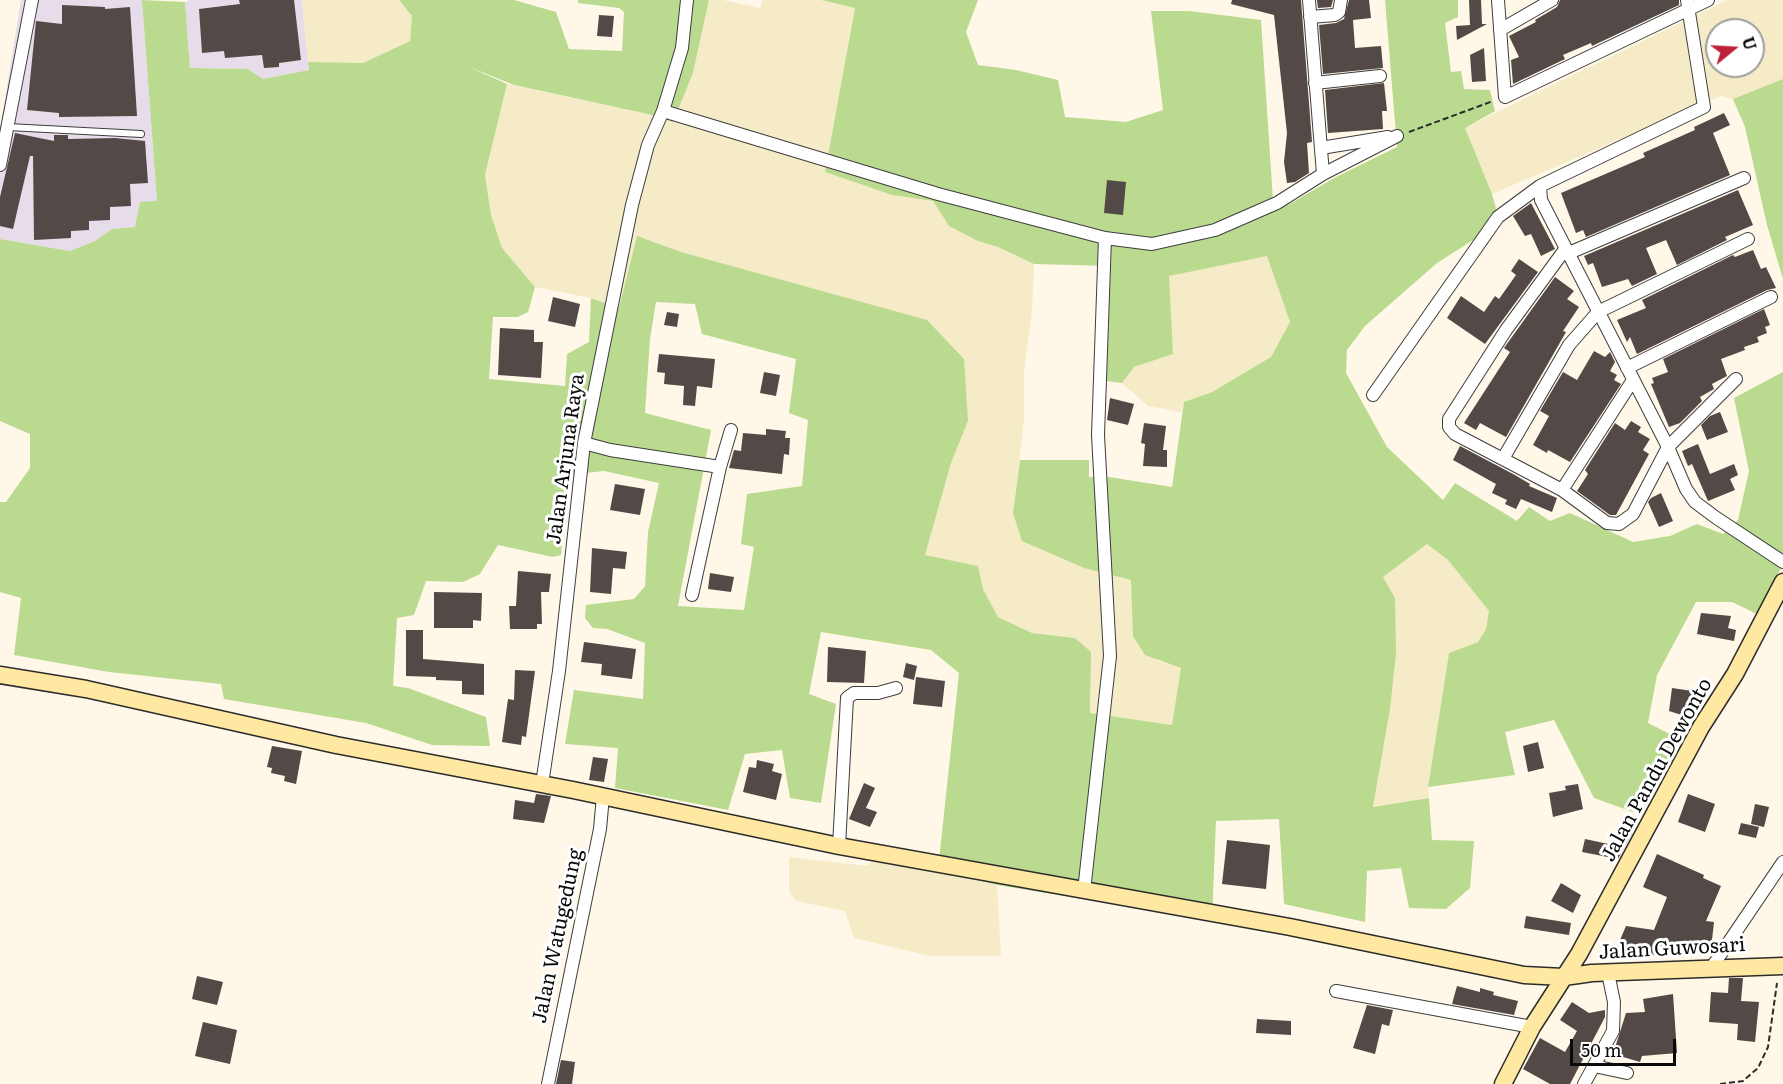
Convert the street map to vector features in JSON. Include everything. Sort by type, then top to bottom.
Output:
[{"type":"street","points":[[0,165],[32,0]]},
{"type":"street","name":"Jalan Arjuna Raya","points":[[542,784],[559,671],[584,443],[640,171],[648,145],[663,111],[682,48],[687,0]]},
{"type":"street","points":[[1309,0],[1323,174]]},
{"type":"street","points":[[1310,17],[1335,15],[1341,8],[1341,0]]},
{"type":"street","points":[[1498,0],[1505,97],[1688,5],[1708,0]]},
{"type":"street","points":[[1500,30],[1552,0]]},
{"type":"street","points":[[1373,395],[1498,217],[1540,186],[1704,107],[1688,5]]},
{"type":"street","points":[[1315,83],[1380,76]]},
{"type":"street","points":[[663,111],[850,169],[1106,238],[1152,244],[1215,230],[1277,203],[1323,174],[1398,136]]},
{"type":"street","points":[[1321,148],[1398,136]]},
{"type":"street","points":[[1736,379],[1668,447],[1633,514],[1624,522],[1607,523],[1562,490],[1504,457],[1455,434],[1449,428],[1449,418],[1506,330],[1568,251],[1744,178]]},
{"type":"street","points":[[1540,186],[1541,200],[1668,447],[1686,489],[1695,502],[1783,562]]},
{"type":"street","points":[[1084,891],[1110,656],[1098,435],[1106,238]]},
{"type":"street","points":[[1504,457],[1569,345],[1598,312],[1748,239]]},
{"type":"street","points":[[1627,368],[1771,297]]},
{"type":"street","points":[[1562,490],[1633,380]]},
{"type":"street","points":[[692,595],[720,467],[731,430]]},
{"type":"street","points":[[584,443],[610,450],[720,467]]},
{"type":"street","name":"Jalan Pandu Dewonto","points":[[1503,1084],[1532,1027],[1611,896],[1701,727],[1735,674],[1783,582]]},
{"type":"street","name":"Jalan Guwosari","points":[[0,675],[78,687],[336,745],[603,796],[839,846],[1290,927],[1524,975],[1564,977],[1712,967],[1781,966]]},
{"type":"street","points":[[839,846],[848,698],[854,693],[878,693],[896,688]]},
{"type":"street","name":"Jalan Watugedung","points":[[548,1084],[600,829],[603,796]]},
{"type":"street","points":[[1712,967],[1783,862]]},
{"type":"street","points":[[1584,1084],[1613,1031],[1614,1002],[1608,973]]},
{"type":"street","points":[[1336,991],[1532,1027]]},
{"type":"street","points":[[1594,1066],[1627,1073]]},
{"type":"lane","points":[[8,127],[141,134]]},
{"type":"path","points":[[1398,136],[1505,97]]},
{"type":"path","points":[[1720,1084],[1743,1081],[1752,1075],[1763,1059],[1768,1047],[1781,966]]},
{"type":"shaded area","points":[[21,0],[142,0],[157,201],[136,227],[112,229],[95,241],[70,251],[0,239],[0,130]]},
{"type":"shaded area","points":[[190,0],[302,0],[309,70],[263,79],[248,69],[190,68],[185,2]]},
{"type":"shaded area","points":[[302,0],[399,0],[412,16],[410,41],[363,63],[308,62]]},
{"type":"shaded area","points":[[709,0],[723,0],[760,8],[763,0],[821,0],[855,8],[825,172],[892,195],[933,201],[950,226],[978,241],[998,247],[1034,264],[1032,311],[1024,372],[1024,420],[1013,513],[1084,568],[1131,580],[1134,636],[1159,661],[1181,668],[1173,725],[1090,713],[1091,688],[1075,638],[1032,633],[998,617],[983,589],[978,566],[925,555],[951,463],[968,421],[681,252],[637,237],[619,308],[591,298],[535,287],[502,249],[491,215],[485,175],[507,84],[648,114],[673,122],[693,73]]},
{"type":"shaded area","points":[[1727,0],[1783,0],[1783,79],[1733,99],[1721,96],[1492,194],[1464,128]]},
{"type":"shaded area","points":[[1267,255],[1290,322],[1271,357],[1212,392],[1184,402],[1181,412],[1148,406],[1122,383],[1134,367],[1173,354],[1168,276]]},
{"type":"shaded area","points":[[1427,544],[1448,560],[1489,611],[1486,629],[1478,642],[1449,653],[1428,786],[1429,798],[1373,807],[1390,709],[1395,598],[1383,577]]},
{"type":"shaded area","points":[[789,857],[867,866],[877,857],[997,885],[1001,956],[930,956],[854,938],[845,911],[796,901],[789,891]]},
{"type":"green space","points":[[142,0],[185,2],[190,68],[248,69],[263,79],[309,70],[308,62],[363,63],[410,41],[412,16],[399,0],[514,0],[556,12],[569,49],[622,51],[624,12],[619,8],[578,3],[578,0],[709,0],[693,73],[673,122],[648,114],[514,85],[467,66],[507,84],[485,175],[491,215],[502,248],[535,287],[528,312],[518,317],[493,317],[489,379],[565,386],[567,354],[589,342],[591,298],[619,308],[637,236],[681,252],[927,320],[964,359],[968,421],[951,463],[925,555],[978,566],[983,589],[998,617],[1032,633],[1075,638],[1091,652],[1090,713],[1172,725],[1181,668],[1145,655],[1133,636],[1131,580],[1084,568],[1022,541],[1013,513],[1020,460],[1089,460],[1089,477],[1109,477],[1172,487],[1184,402],[1212,392],[1271,357],[1290,322],[1267,256],[1169,276],[1173,354],[1134,367],[1122,383],[1106,381],[1109,266],[1034,264],[998,247],[978,241],[949,226],[933,201],[892,195],[825,172],[855,8],[821,0],[978,0],[966,32],[978,65],[1016,70],[1058,80],[1065,117],[1126,122],[1163,110],[1151,11],[1189,11],[1261,20],[1273,200],[1288,205],[1336,177],[1397,147],[1385,0],[1458,0],[1458,17],[1445,23],[1451,72],[1461,71],[1464,89],[1490,90],[1495,111],[1465,128],[1492,194],[1500,223],[1437,263],[1365,326],[1347,350],[1346,373],[1387,447],[1443,500],[1455,483],[1517,521],[1529,507],[1550,521],[1570,513],[1633,542],[1670,536],[1697,524],[1723,534],[1738,520],[1749,471],[1734,398],[1783,372],[1783,563],[1759,615],[1732,602],[1696,602],[1657,675],[1648,723],[1680,739],[1633,812],[1594,798],[1554,720],[1505,732],[1515,775],[1428,787],[1449,653],[1478,642],[1486,629],[1489,611],[1448,560],[1427,544],[1383,577],[1395,598],[1396,653],[1390,709],[1373,807],[1429,798],[1432,840],[1474,841],[1470,888],[1446,909],[1409,908],[1401,868],[1367,871],[1365,922],[1284,904],[1279,819],[1216,821],[1212,920],[997,885],[938,870],[959,673],[931,650],[821,632],[809,694],[836,704],[821,803],[790,798],[782,750],[745,754],[728,810],[615,788],[618,748],[565,744],[574,690],[643,699],[645,643],[607,629],[593,628],[585,618],[586,605],[634,599],[645,586],[648,532],[659,483],[604,471],[568,475],[561,555],[553,557],[498,545],[480,574],[463,582],[426,581],[414,615],[397,618],[393,686],[408,688],[486,717],[490,746],[432,745],[366,723],[224,699],[221,684],[109,672],[14,655],[21,598],[0,592],[0,502],[6,502],[30,468],[30,434],[0,421],[0,239],[70,251],[95,241],[112,229],[135,227],[140,202],[157,201]],"holes":[[[656,302],[695,304],[702,334],[796,359],[789,413],[808,420],[802,486],[747,494],[741,544],[754,547],[744,610],[678,606],[711,430],[645,413],[650,339]]]},
{"type":"green space","points":[[1783,79],[1783,279],[1767,225],[1745,127],[1733,99]]},
{"type":"building","points":[[239,0],[294,0],[301,60],[279,63],[279,67],[264,68],[262,55],[225,58],[224,51],[202,53],[199,9],[240,4]]},
{"type":"building","points":[[1232,0],[1301,0],[1312,142],[1307,143],[1309,173],[1295,182],[1287,183],[1284,162],[1287,133],[1274,15],[1231,4]]},
{"type":"building","points":[[1317,0],[1333,0],[1331,7],[1318,8]]},
{"type":"building","points":[[1349,0],[1369,0],[1371,18],[1353,20],[1355,48],[1381,46],[1383,68],[1323,74],[1319,25],[1336,23],[1344,19]]},
{"type":"building","points":[[1469,0],[1481,0],[1482,24],[1487,24],[1457,40],[1456,26],[1470,25]]},
{"type":"building","points":[[1560,0],[1679,0],[1679,5],[1592,46],[1591,43],[1563,55],[1565,59],[1513,84],[1511,60],[1519,57],[1509,36],[1536,22],[1535,20],[1557,7]]},
{"type":"building","points":[[62,5],[105,7],[105,9],[130,7],[137,116],[59,117],[59,113],[27,110],[36,21],[62,24]]},
{"type":"building","points":[[599,15],[614,16],[612,37],[597,36]]},
{"type":"building","points":[[1484,48],[1486,81],[1472,82],[1470,55]]},
{"type":"building","points":[[1384,83],[1387,111],[1382,111],[1383,129],[1328,133],[1325,90]]},
{"type":"building","points":[[1724,113],[1730,125],[1713,133],[1730,175],[1586,237],[1583,230],[1576,233],[1561,193],[1645,157],[1643,153],[1695,130],[1694,127]]},
{"type":"building","points":[[15,133],[54,141],[54,135],[68,135],[68,139],[115,138],[145,141],[148,183],[130,184],[131,206],[110,207],[110,220],[89,221],[89,230],[71,231],[71,238],[34,240],[33,156],[30,156],[13,229],[0,226],[0,197]]},
{"type":"building","points":[[1107,180],[1126,182],[1123,215],[1104,213]]},
{"type":"building","points":[[1738,190],[1753,225],[1725,237],[1727,240],[1677,265],[1666,240],[1646,248],[1657,274],[1632,286],[1628,279],[1602,287],[1593,263],[1588,265],[1584,256]]},
{"type":"building","points":[[1531,203],[1555,249],[1541,256],[1531,234],[1525,236],[1513,216]]},
{"type":"building","points":[[1753,250],[1761,269],[1766,267],[1776,288],[1767,290],[1637,354],[1630,337],[1627,342],[1617,320],[1646,308],[1642,300],[1733,255],[1735,257]]},
{"type":"building","points":[[1519,259],[1538,272],[1485,344],[1447,318],[1461,296],[1484,312],[1495,296],[1499,299],[1516,275],[1511,271]]},
{"type":"building","points":[[1555,277],[1574,291],[1567,299],[1579,307],[1563,331],[1566,332],[1506,437],[1480,423],[1476,430],[1464,423],[1510,352],[1504,348]]},
{"type":"building","points":[[553,297],[580,304],[575,327],[548,321]]},
{"type":"building","points":[[1764,309],[1770,325],[1765,327],[1767,333],[1757,337],[1759,342],[1744,347],[1745,350],[1721,359],[1727,376],[1712,384],[1714,389],[1700,397],[1702,401],[1680,423],[1669,427],[1651,384],[1654,383],[1652,378],[1668,372],[1663,359]]},
{"type":"building","points":[[667,312],[679,314],[677,327],[664,325]]},
{"type":"building","points":[[500,328],[534,330],[534,342],[543,342],[541,378],[498,375]]},
{"type":"building","points":[[1594,351],[1605,357],[1610,352],[1615,362],[1610,371],[1617,375],[1614,380],[1621,384],[1570,462],[1533,445],[1549,416],[1540,411],[1563,372],[1577,380]]},
{"type":"building","points":[[659,354],[715,359],[712,388],[697,386],[695,406],[683,405],[684,386],[664,384],[665,373],[657,372]]},
{"type":"building","points":[[764,372],[780,375],[776,396],[760,393]]},
{"type":"building","points":[[1110,398],[1134,404],[1128,425],[1107,420]]},
{"type":"building","points":[[1720,412],[1728,432],[1707,440],[1701,425],[1710,416]]},
{"type":"building","points":[[1631,421],[1641,427],[1638,432],[1650,439],[1643,450],[1649,454],[1616,515],[1610,515],[1577,491],[1588,474],[1585,470],[1615,423],[1625,430]]},
{"type":"building","points":[[1144,423],[1166,426],[1163,450],[1167,450],[1167,467],[1143,466],[1145,444],[1141,443]]},
{"type":"building","points":[[766,429],[786,431],[785,438],[790,438],[789,455],[784,454],[782,474],[729,468],[734,450],[741,451],[743,433],[766,435]]},
{"type":"building","points":[[1698,444],[1710,474],[1734,464],[1738,475],[1730,479],[1735,490],[1708,501],[1692,464],[1688,466],[1682,451]]},
{"type":"building","points":[[1460,446],[1515,475],[1530,484],[1529,486],[1557,498],[1552,512],[1521,499],[1516,509],[1505,504],[1507,500],[1492,493],[1496,484],[1453,460]]},
{"type":"building","points":[[615,484],[645,489],[640,515],[610,510]]},
{"type":"building","points":[[1661,493],[1673,521],[1659,527],[1648,502]]},
{"type":"building","points":[[592,548],[627,552],[625,569],[613,568],[611,594],[590,592]]},
{"type":"building","points":[[518,571],[551,574],[549,592],[541,592],[542,624],[537,624],[537,629],[510,629],[509,606],[516,606]]},
{"type":"building","points":[[710,573],[734,577],[731,592],[708,589]]},
{"type":"building","points":[[434,592],[482,593],[481,621],[473,620],[473,628],[434,628]]},
{"type":"building","points":[[1701,613],[1731,616],[1728,628],[1736,630],[1734,641],[1697,634]]},
{"type":"building","points":[[406,630],[423,630],[423,659],[484,664],[484,695],[462,694],[462,681],[406,676]]},
{"type":"building","points":[[584,642],[636,649],[632,679],[601,675],[602,664],[581,662]]},
{"type":"building","points":[[828,647],[866,651],[864,683],[827,682]]},
{"type":"building","points":[[906,663],[917,666],[914,680],[903,677]]},
{"type":"building","points":[[515,670],[535,671],[526,737],[522,736],[521,745],[502,742],[508,699],[514,700]]},
{"type":"building","points":[[916,677],[945,681],[942,707],[913,704]]},
{"type":"building","points":[[1672,688],[1706,693],[1704,702],[1694,719],[1669,711]]},
{"type":"building","points":[[1538,742],[1544,768],[1528,772],[1523,746]]},
{"type":"building","points":[[272,746],[302,751],[296,784],[284,781],[285,776],[271,773],[272,768],[267,767]]},
{"type":"building","points":[[593,757],[608,759],[604,782],[589,780]]},
{"type":"building","points":[[757,760],[774,764],[772,771],[782,774],[776,800],[743,792],[749,767],[756,768]]},
{"type":"building","points":[[864,783],[875,788],[866,808],[877,812],[870,827],[849,819]]},
{"type":"building","points":[[1578,784],[1583,809],[1553,817],[1549,793],[1566,790],[1565,786]]},
{"type":"building","points":[[536,794],[551,796],[544,823],[513,819],[515,800],[534,803]]},
{"type":"building","points":[[1688,794],[1715,804],[1705,832],[1678,822]]},
{"type":"building","points":[[1755,804],[1769,807],[1764,827],[1751,824]]},
{"type":"building","points":[[1741,823],[1759,827],[1756,838],[1738,834]]},
{"type":"building","points":[[1616,830],[1632,833],[1618,859],[1582,852],[1585,839],[1613,845]]},
{"type":"building","points":[[1227,840],[1270,845],[1266,889],[1222,884]]},
{"type":"building","points":[[1657,854],[1704,875],[1703,878],[1721,886],[1706,921],[1714,922],[1711,949],[1667,944],[1664,957],[1617,947],[1626,926],[1654,930],[1667,897],[1643,887]]},
{"type":"building","points":[[1561,883],[1581,895],[1573,913],[1551,901]]},
{"type":"building","points":[[1526,916],[1571,923],[1569,935],[1524,928]]},
{"type":"building","points":[[197,976],[223,982],[217,1005],[192,999]]},
{"type":"building","points":[[1729,978],[1743,978],[1741,1001],[1759,1002],[1755,1042],[1737,1040],[1738,1024],[1709,1022],[1711,992],[1728,993]]},
{"type":"building","points":[[1457,986],[1480,992],[1480,988],[1494,992],[1493,995],[1518,1001],[1514,1015],[1452,1004]]},
{"type":"building","points":[[1673,994],[1677,1053],[1642,1056],[1640,1062],[1613,1054],[1626,1013],[1645,1012],[1643,999]]},
{"type":"building","points":[[1572,1002],[1589,1013],[1605,1010],[1605,1017],[1570,1084],[1550,1084],[1523,1069],[1540,1038],[1565,1052],[1577,1031],[1560,1020]]},
{"type":"building","points":[[1367,1005],[1393,1010],[1389,1026],[1382,1024],[1375,1054],[1353,1048]]},
{"type":"building","points":[[1257,1019],[1291,1021],[1291,1035],[1256,1033]]},
{"type":"building","points":[[203,1022],[237,1030],[230,1064],[195,1056]]},
{"type":"building","points":[[561,1060],[575,1062],[572,1084],[556,1084]]}]
